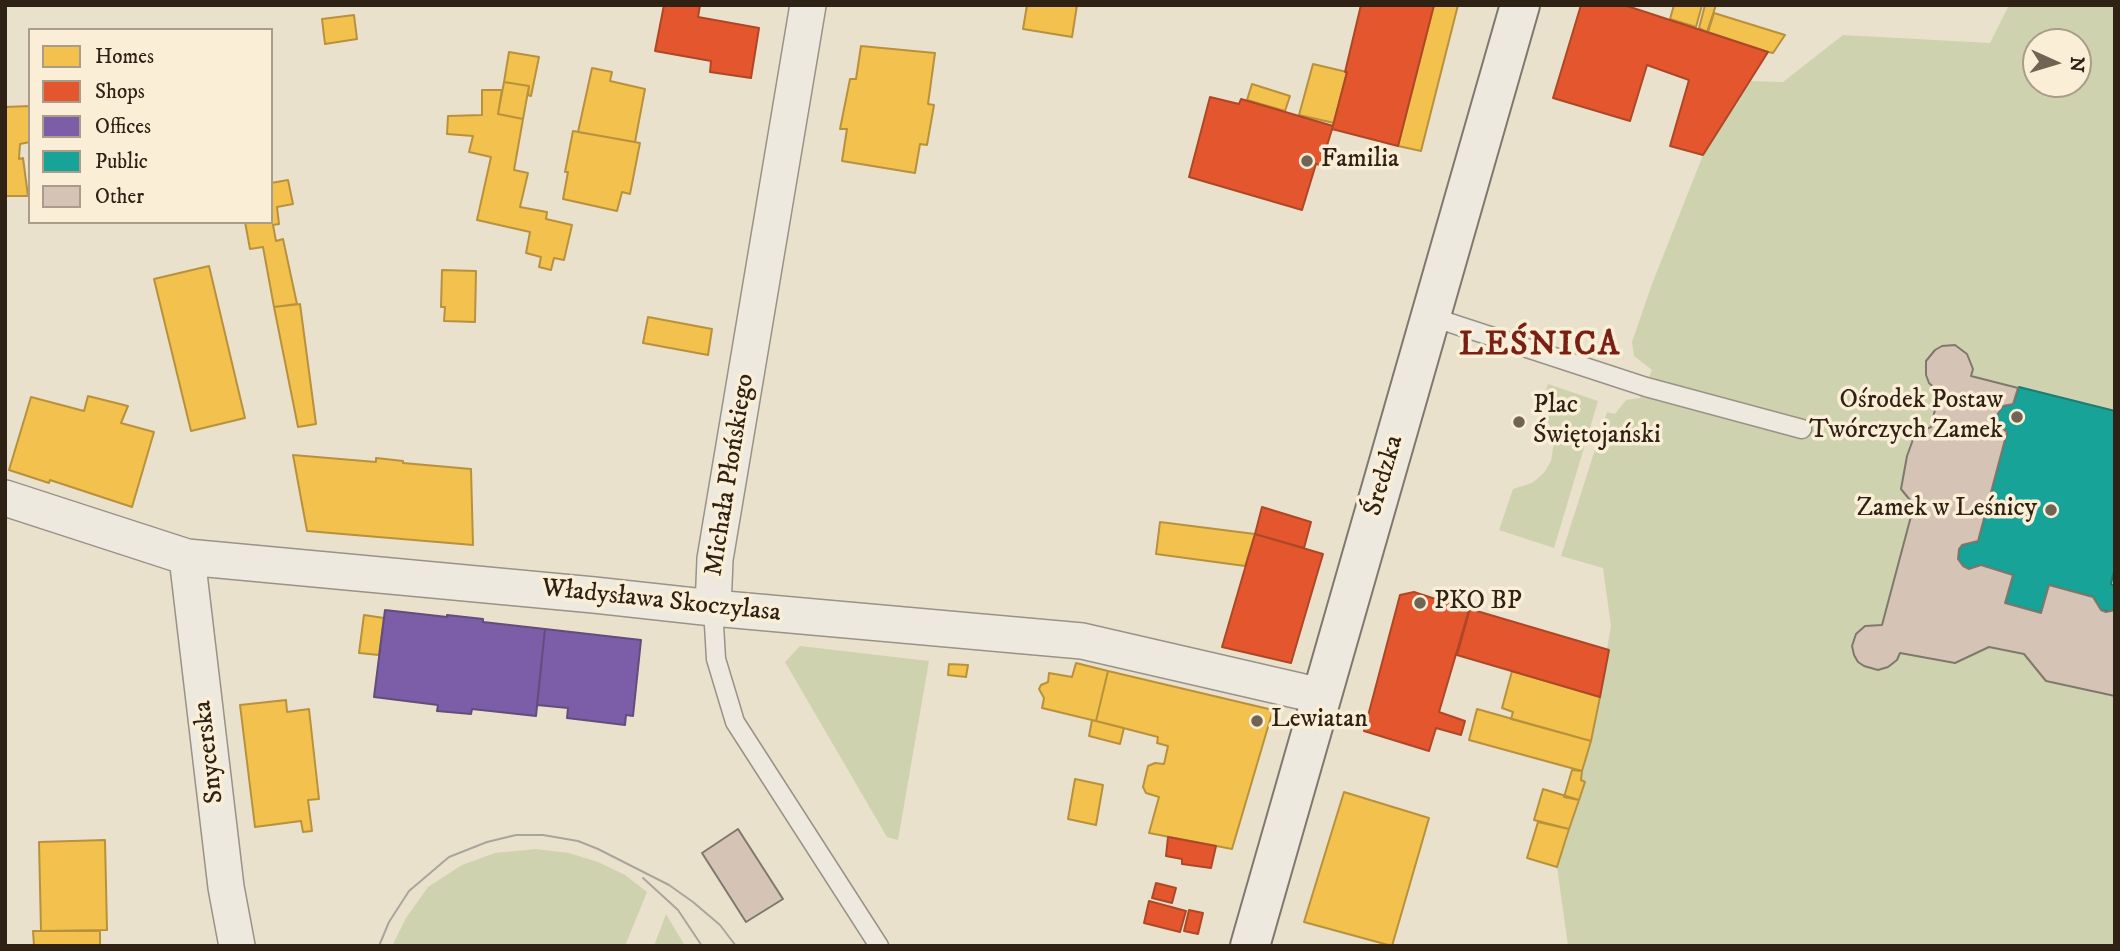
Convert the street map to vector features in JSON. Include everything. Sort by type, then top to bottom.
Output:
[{"type":"main road","name":"Średzka","points":[[1250,946],[1520,5]]},
{"type":"street","name":"Michała Płońskiego","points":[[713,608],[715,559],[808,5]]},
{"type":"street","name":"Władysława Skoczylasa","points":[[5,498],[187,558],[1082,640],[1321,696]]},
{"type":"street","name":"Snycerska","points":[[187,558],[226,887],[237,946]]},
{"type":"lane","points":[[1432,317],[1646,387],[1802,429]]},
{"type":"lane","name":"Michała Płońskiego","points":[[713,608],[716,659],[735,722],[879,946]]},
{"type":"green space","points":[[2009,5],[2115,5],[2115,946],[1568,946],[1557,867],[1591,741],[1611,626],[1603,568],[1561,556],[1607,412],[1615,414],[1626,400],[1640,398],[1652,370],[1634,356],[1632,342],[1703,155],[1750,81],[1783,82],[1843,35],[1990,43]]},
{"type":"green space","points":[[1548,384],[1598,401],[1554,548],[1499,530],[1513,489],[1532,483],[1544,473],[1551,461],[1555,436],[1546,418],[1539,411]]},
{"type":"green space","points":[[800,646],[929,661],[898,840],[887,837],[785,662]]},
{"type":"green space","points":[[536,849],[569,853],[598,862],[625,875],[647,892],[625,946],[392,946],[406,918],[428,887],[462,865],[495,853]]},
{"type":"green space","points":[[666,914],[685,946],[654,946]]},
{"type":"building: Homes","points":[[1027,5],[1077,5],[1072,37],[1023,29]]},
{"type":"building: Homes","points":[[1434,5],[1458,5],[1421,151],[1398,146]]},
{"type":"building: Homes","points":[[1674,5],[1702,5],[1696,27],[1670,19]]},
{"type":"building: Homes","points":[[1705,5],[1716,5],[1707,32],[1699,28]]},
{"type":"building: Homes","points":[[1714,13],[1785,35],[1773,53],[1768,52],[1708,32]]},
{"type":"building: Homes","points":[[354,15],[357,39],[325,44],[322,19]]},
{"type":"building: Homes","points":[[861,46],[935,53],[928,104],[934,105],[927,145],[920,144],[915,173],[842,161],[847,129],[840,129],[850,79],[856,79]]},
{"type":"building: Homes","points":[[509,52],[539,57],[531,96],[528,95],[529,86],[504,82]]},
{"type":"building: Homes","points":[[1313,64],[1347,72],[1334,123],[1299,115]]},
{"type":"building: Homes","points":[[592,68],[612,72],[610,81],[645,89],[635,142],[578,132]]},
{"type":"building: Homes","points":[[504,82],[529,86],[523,119],[498,114]]},
{"type":"building: Homes","points":[[1252,84],[1290,96],[1285,111],[1247,100]]},
{"type":"building: Homes","points":[[482,90],[502,90],[498,114],[523,119],[514,170],[528,173],[520,207],[547,212],[546,219],[572,225],[564,260],[554,258],[551,270],[539,267],[541,257],[526,253],[530,232],[477,220],[491,157],[469,152],[473,136],[447,134],[448,116],[482,115]]},
{"type":"building: Homes","points":[[28,106],[28,142],[20,144],[19,159],[23,158],[28,196],[5,196],[5,107]]},
{"type":"building: Homes","points":[[573,131],[640,143],[630,194],[622,192],[617,211],[563,199]]},
{"type":"building: Homes","points":[[288,180],[293,204],[277,207],[279,224],[273,225],[276,241],[283,239],[297,304],[274,307],[263,247],[250,249],[245,224],[273,224],[273,183]]},
{"type":"building: Homes","points":[[209,266],[245,418],[191,431],[154,279]]},
{"type":"building: Homes","points":[[442,270],[476,271],[475,322],[444,321],[445,307],[441,307]]},
{"type":"building: Homes","points":[[300,304],[316,424],[298,427],[274,307]]},
{"type":"building: Homes","points":[[648,317],[712,329],[708,355],[643,343]]},
{"type":"building: Homes","points":[[88,396],[128,406],[121,423],[154,432],[132,507],[50,480],[49,483],[9,470],[31,397],[84,411]]},
{"type":"building: Homes","points":[[293,455],[376,462],[376,458],[471,469],[473,545],[307,531]]},
{"type":"building: Homes","points":[[1160,522],[1255,534],[1245,566],[1156,554]]},
{"type":"building: Homes","points":[[364,615],[384,618],[379,655],[359,653]]},
{"type":"building: Homes","points":[[1076,663],[1108,671],[1096,721],[1042,708],[1044,698],[1039,689],[1048,682],[1049,673],[1072,677]]},
{"type":"building: Homes","points":[[949,664],[968,665],[966,677],[948,675]]},
{"type":"building: Homes","points":[[1108,671],[1273,710],[1232,849],[1149,833],[1159,797],[1146,793],[1143,787],[1148,766],[1155,763],[1164,764],[1168,746],[1157,743],[1158,737],[1096,721]]},
{"type":"building: Homes","points":[[1512,671],[1600,697],[1591,741],[1511,719],[1513,712],[1502,708]]},
{"type":"building: Homes","points":[[286,700],[287,712],[309,709],[319,799],[308,800],[312,831],[303,832],[301,821],[255,827],[240,705]]},
{"type":"building: Homes","points":[[1477,709],[1591,741],[1582,771],[1469,740]]},
{"type":"building: Homes","points":[[1092,720],[1124,728],[1120,744],[1089,736]]},
{"type":"building: Homes","points":[[1572,770],[1582,771],[1581,780],[1585,782],[1579,800],[1564,797]]},
{"type":"building: Homes","points":[[1075,779],[1103,785],[1096,825],[1068,819]]},
{"type":"building: Homes","points":[[1543,789],[1579,800],[1569,829],[1534,820]]},
{"type":"building: Homes","points":[[1344,792],[1429,818],[1392,946],[1304,922]]},
{"type":"building: Homes","points":[[1538,822],[1569,829],[1557,867],[1527,858]]},
{"type":"building: Homes","points":[[105,840],[107,930],[41,931],[39,842]]},
{"type":"building: Homes","points":[[33,931],[100,931],[100,946],[34,946]]},
{"type":"building: Shops","points":[[664,5],[700,5],[698,17],[759,28],[751,78],[710,72],[711,61],[655,51]]},
{"type":"building: Shops","points":[[1361,5],[1434,5],[1398,146],[1332,129]]},
{"type":"building: Shops","points":[[1581,5],[1624,5],[1768,52],[1703,155],[1670,146],[1689,80],[1647,65],[1630,121],[1553,98]]},
{"type":"building: Shops","points":[[1210,97],[1239,104],[1241,99],[1333,126],[1321,165],[1316,164],[1302,210],[1189,177]]},
{"type":"building: Shops","points":[[1262,507],[1311,522],[1304,548],[1255,534]]},
{"type":"building: Shops","points":[[1255,534],[1323,554],[1291,663],[1222,647]]},
{"type":"building: Shops","points":[[1414,592],[1469,610],[1439,712],[1465,721],[1461,735],[1436,728],[1429,751],[1364,731],[1400,595]]},
{"type":"building: Shops","points":[[1470,609],[1609,650],[1600,697],[1457,655]]},
{"type":"building: Shops","points":[[1168,837],[1216,846],[1211,868],[1182,864],[1182,859],[1166,856]]},
{"type":"building: Shops","points":[[1156,883],[1176,888],[1172,903],[1152,898]]},
{"type":"building: Shops","points":[[1149,901],[1186,911],[1180,932],[1144,923]]},
{"type":"building: Shops","points":[[1189,910],[1203,913],[1198,934],[1184,931]]},
{"type":"building: Offices","points":[[385,610],[483,619],[483,622],[545,629],[536,716],[472,709],[471,714],[437,711],[438,705],[374,697]]},
{"type":"building: Offices","points":[[545,629],[641,640],[633,716],[626,715],[625,725],[567,718],[568,708],[537,705]]},
{"type":"building: Public","name":"Zamek w Leśnicy","points":[[2019,387],[2115,411],[2115,567],[2111,584],[2115,587],[2115,610],[2111,612],[2101,610],[2093,597],[2049,585],[2041,613],[2005,603],[2013,575],[1981,565],[1969,569],[1958,559],[1962,545],[1978,541],[2007,432],[1999,425],[1997,415],[2003,406],[2013,404]]},
{"type":"building: Other","points":[[1955,345],[1967,354],[1973,369],[1971,376],[2018,388],[2013,404],[2003,406],[1997,415],[1999,425],[2007,432],[1978,541],[1962,545],[1958,559],[1969,569],[1981,565],[2013,575],[2005,603],[2041,613],[2049,585],[2093,597],[2101,610],[2106,612],[2115,610],[2115,696],[2046,681],[2024,654],[1989,647],[1955,663],[1900,653],[1897,660],[1888,667],[1878,670],[1864,666],[1854,655],[1852,646],[1856,634],[1865,626],[1882,625],[1914,505],[1901,489],[1907,456],[1915,434],[1931,427],[1939,392],[1929,383],[1926,361],[1942,346]]},
{"type":"building: Other","points":[[738,829],[783,899],[746,922],[702,853]]},
{"type":"tram line","points":[[379,946],[389,922],[409,891],[449,857],[487,842],[516,835],[543,835],[578,841],[598,849],[669,885],[720,925],[736,946]]},
{"type":"tram line","points":[[643,878],[678,910],[702,946]]},
{"type":"place","name":"Familia","points":[[1307,161]]},
{"type":"place","name":"Ośrodek Postaw Twórczych Zamek","points":[[2017,417]]},
{"type":"place","name":"Plac Świętojański","points":[[1519,422]]},
{"type":"place","name":"Zamek w Leśnicy","points":[[2051,510]]},
{"type":"place","name":"PKO BP","points":[[1420,603]]},
{"type":"place","name":"Lewiatan","points":[[1257,721]]},
{"type":"district","name":"LEŚNICA","points":[[1540,347]]}]
